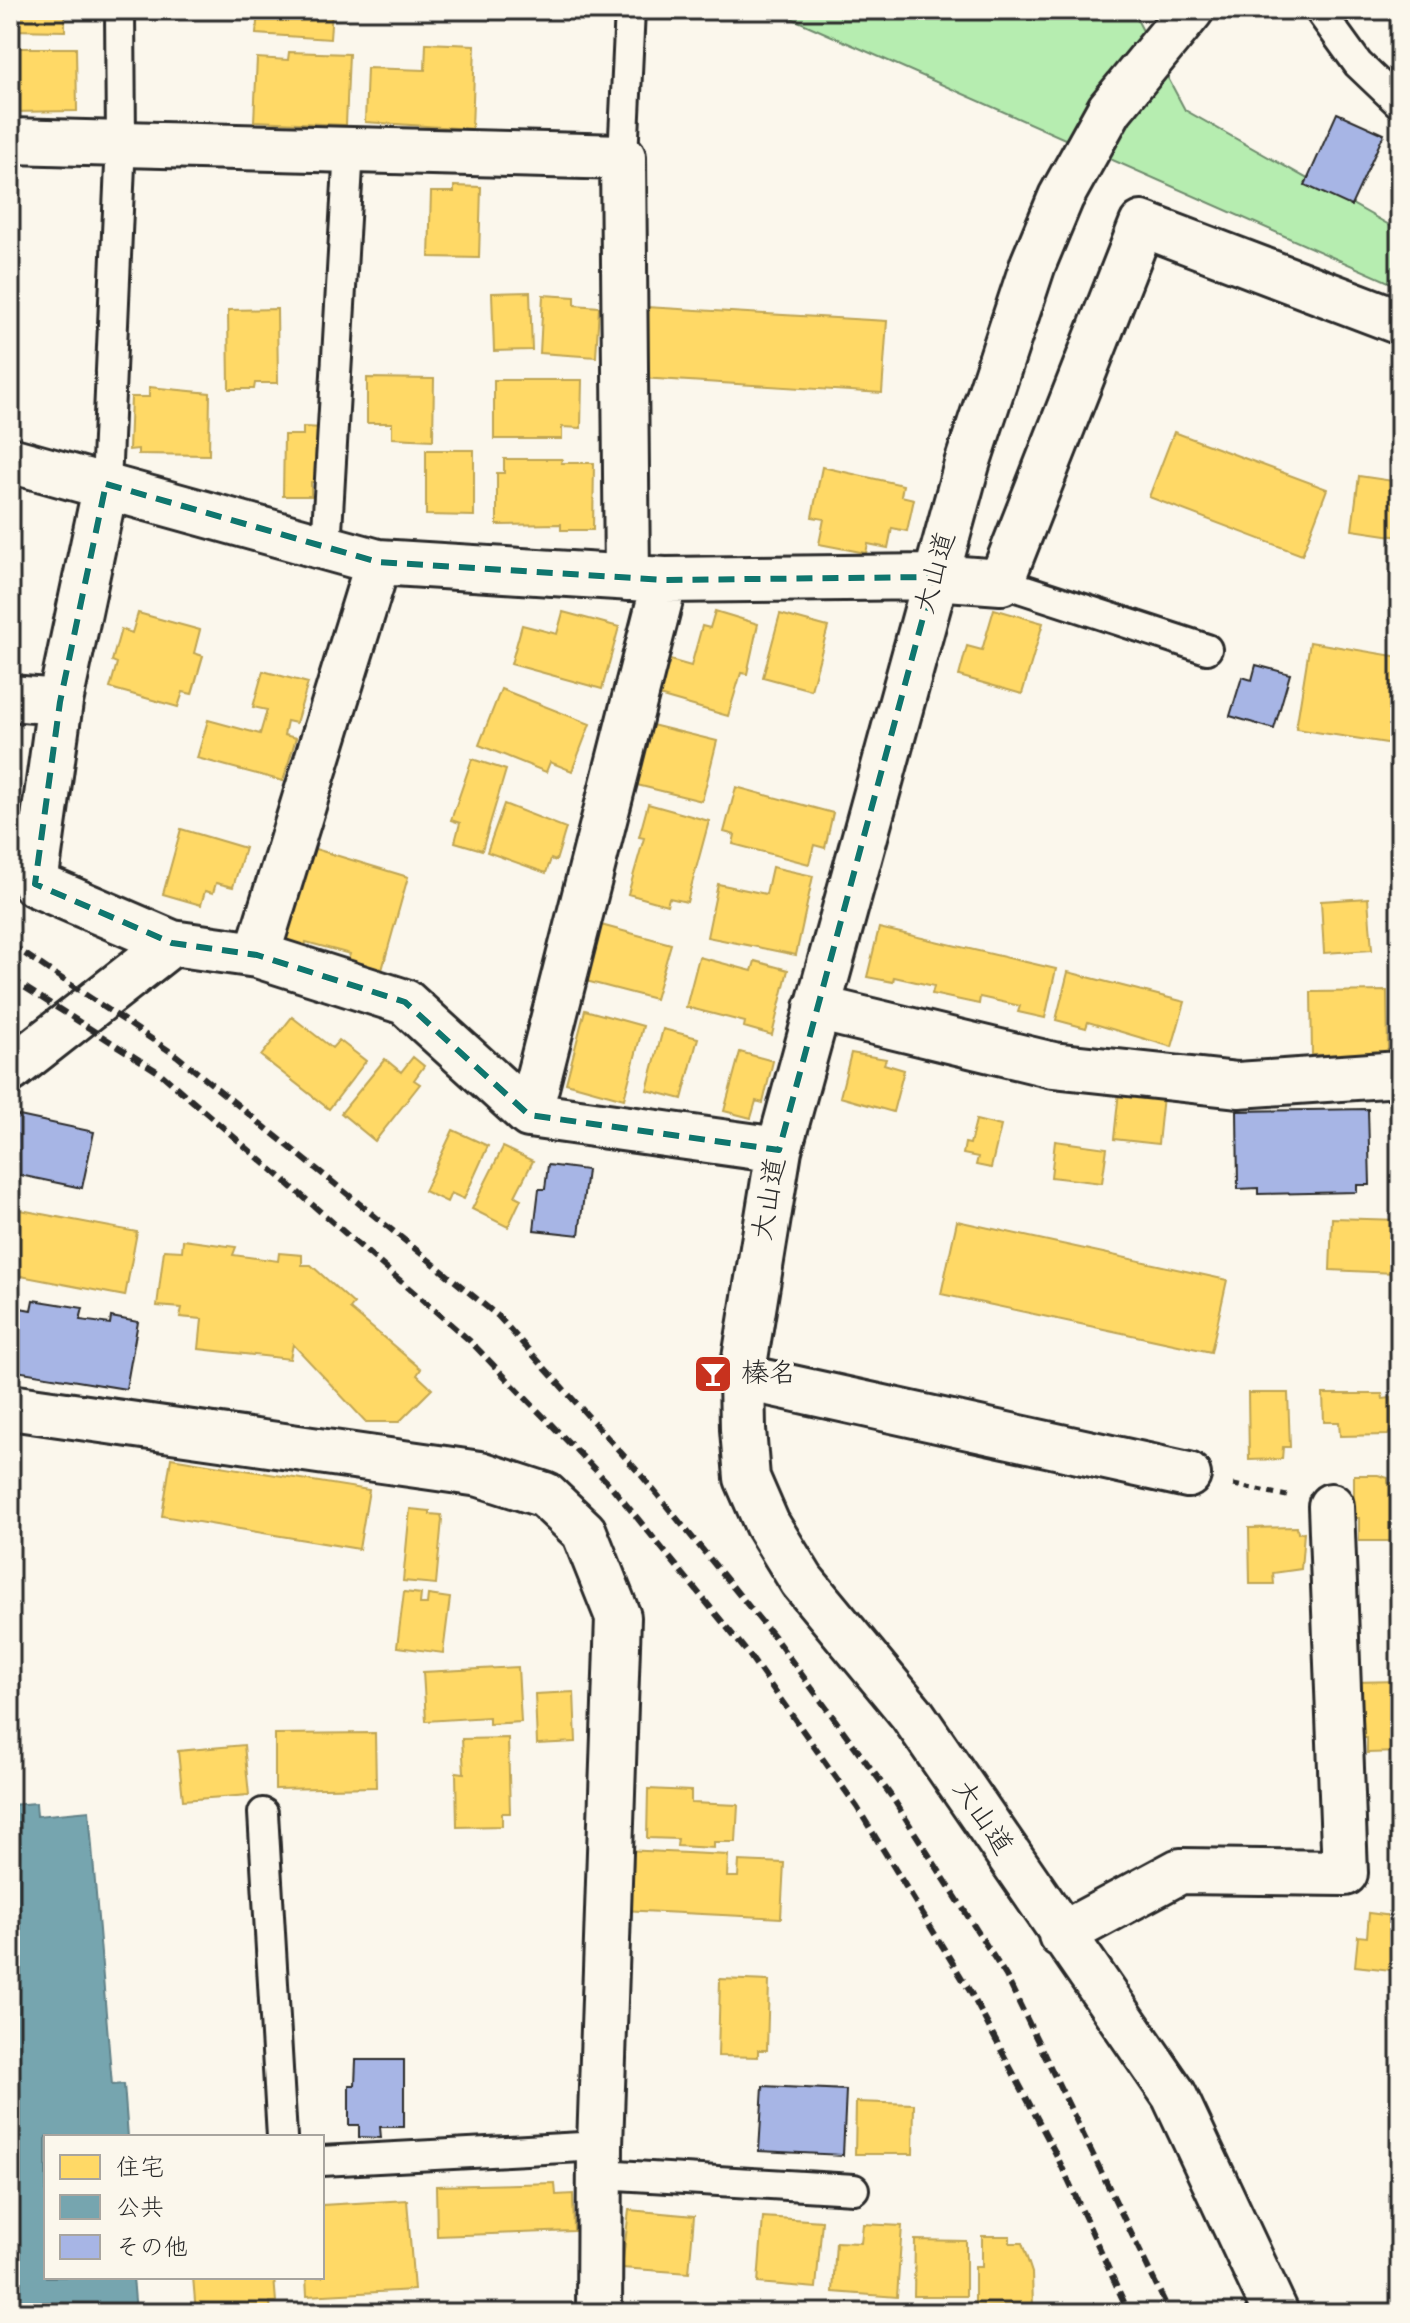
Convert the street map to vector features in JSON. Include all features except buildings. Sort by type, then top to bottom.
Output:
[{"type":"street","name":"大山道","points":[[1191,10],[1110,109],[1061,197],[1033,264],[934,577],[779,1150],[742,1377],[747,1478],[767,1524],[802,1581],[912,1714],[1061,1935],[1174,2095],[1276,2313]]},
{"type":"street","points":[[10,141],[623,157],[646,579],[529,1115]]},
{"type":"street","points":[[10,460],[106,484],[378,562],[646,579],[934,577],[1001,582],[1142,224],[1400,322]]},
{"type":"street","points":[[106,484],[60,702],[35,884],[172,943],[257,955],[405,1002],[529,1115],[779,1150]]},
{"type":"street","points":[[257,955],[378,562]]},
{"type":"street","points":[[10,698],[60,702]]},
{"type":"street","points":[[12,1064],[172,943]]},
{"type":"street","points":[[817,1008],[1053,1065],[1238,1085],[1400,1074]]},
{"type":"street","points":[[742,1377],[1188,1475]]},
{"type":"street","points":[[10,1407],[480,1474],[545,1495],[584,1532],[618,1617],[600,2160],[599,2313]]},
{"type":"street","points":[[1061,1935],[1180,1871],[1345,1873],[1331,1506]]},
{"type":"lane","points":[[106,484],[121,142],[120,10]]},
{"type":"lane","points":[[623,157],[630,10]]},
{"type":"lane","points":[[1319,10],[1358,64],[1400,104]]},
{"type":"lane","points":[[326,548],[349,149]]},
{"type":"lane","points":[[1001,582],[1207,649]]},
{"type":"lane","points":[[263,1813],[282,2135]]},
{"type":"lane","points":[[324,2161],[600,2160],[854,2189]]},
{"type":"path","points":[[1231,1485],[1280,1495]]},
{"type":"highlighted area","points":[[106,484],[378,562],[665,580],[934,577],[779,1150],[529,1115],[405,1002],[257,955],[172,943],[35,884],[60,702]]},
{"type":"green space","points":[[773,10],[1132,10],[1185,110],[1400,231],[1400,287]]},
{"type":"railway","points":[[10,944],[177,1056],[498,1316],[642,1476],[774,1637],[892,1797],[1006,1976],[1170,2313]]},
{"type":"railway","points":[[10,978],[160,1073],[470,1341],[611,1486],[747,1652],[857,1807],[971,1993],[1056,2154],[1129,2313]]},
{"type":"place","name":"榛名","points":[[713,1374]]}]
